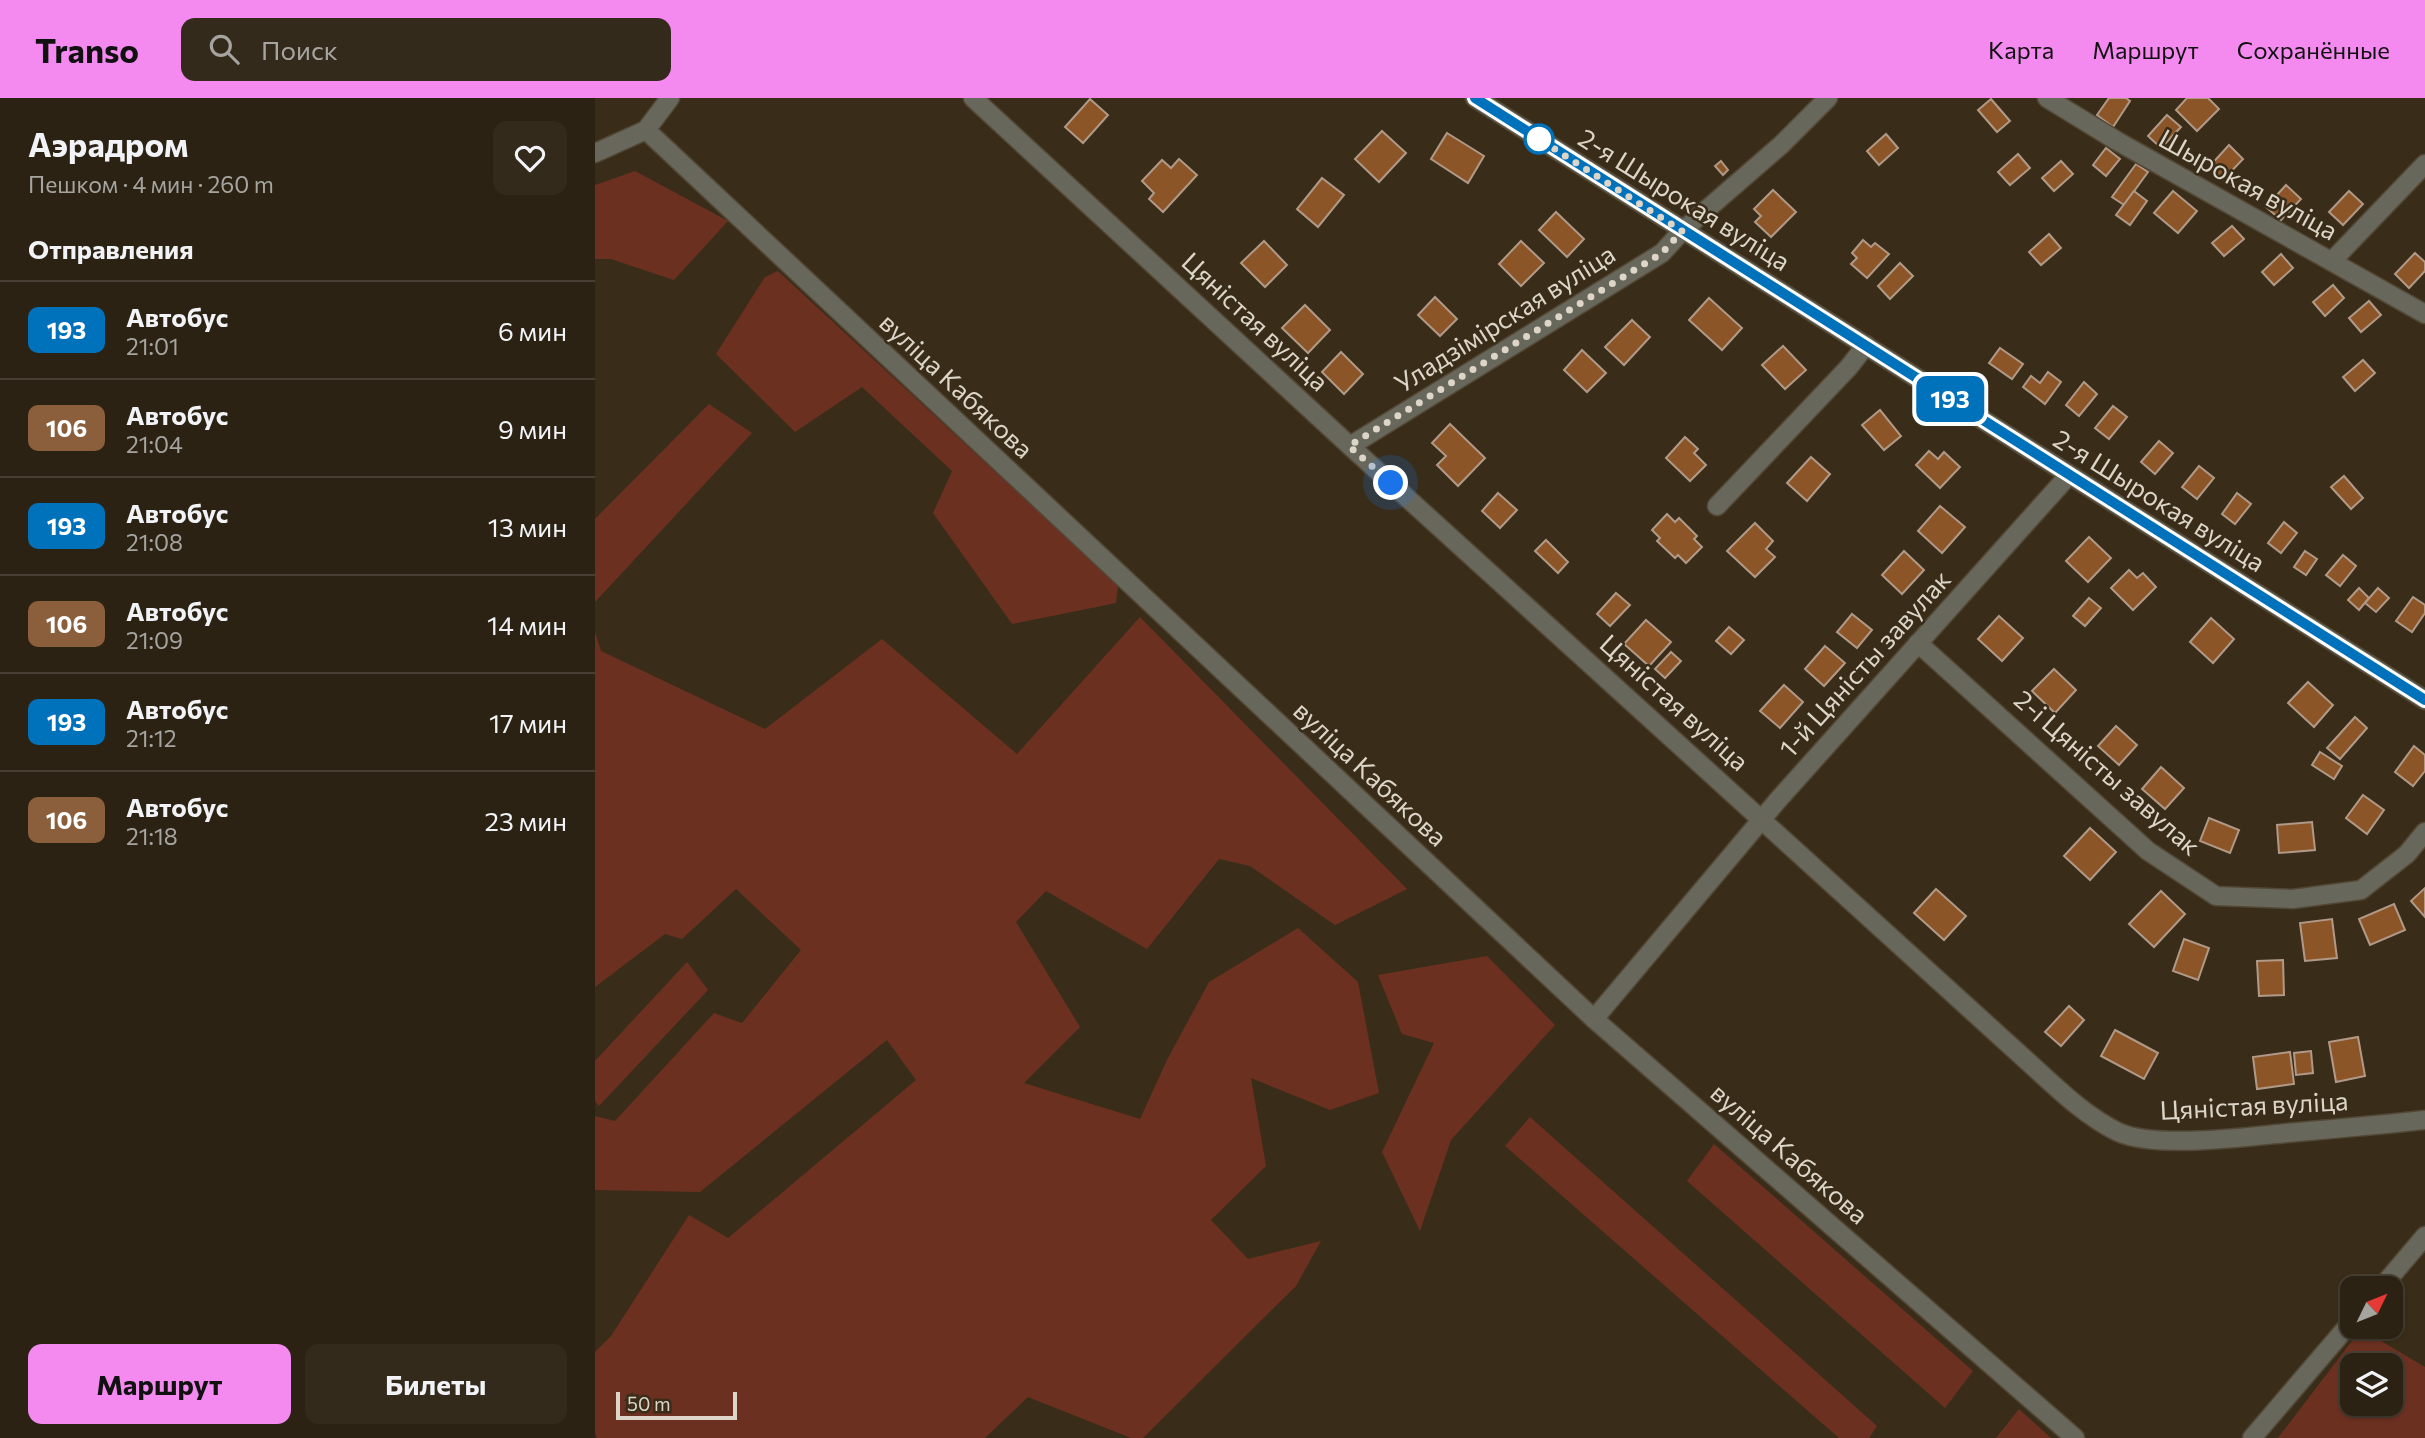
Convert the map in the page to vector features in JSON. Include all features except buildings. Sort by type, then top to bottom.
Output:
[{"type":"street","points":[[595,153],[646,130],[670,98]]},
{"type":"street","name":"Цяністая вуліца","points":[[973,98],[1349,446],[2065,1095],[2103,1124],[2134,1137],[2177,1140],[2226,1139],[2425,1120]]},
{"type":"street","name":"2-я Шырокая вуліца","points":[[1475,98],[2425,700]]},
{"type":"street","name":"Уладзімірская вуліца","points":[[1349,446],[1662,253],[1682,231],[1781,145],[1828,98]]},
{"type":"street","name":"Шырокая вуліца","points":[[2047,98],[2116,141],[2425,314]]},
{"type":"street","name":"вуліца Кабякова","points":[[646,130],[1594,1019],[2074,1438]]},
{"type":"street","points":[[2332,261],[2425,164]]},
{"type":"street","points":[[1717,506],[1849,367],[1866,345]]},
{"type":"street","name":"1-й Цяністы завулак","points":[[1594,1019],[1762,818],[2069,475]]},
{"type":"street","name":"2-і Цяністы завулак","points":[[1918,643],[2148,851],[2216,897],[2293,899],[2361,890],[2407,854],[2425,832]]},
{"type":"street","points":[[2391,1276],[2425,1236]]},
{"type":"street","points":[[2252,1438],[2340,1335]]},
{"type":"shaded area","points":[[635,171],[728,221],[674,280],[611,259],[595,259],[595,185]]},
{"type":"shaded area","points":[[778,271],[1118,585],[1116,603],[1012,624],[933,513],[952,471],[862,387],[795,432],[716,354],[765,277]]},
{"type":"shaded area","points":[[709,404],[752,433],[595,602],[595,519]]},
{"type":"shaded area","points":[[1140,617],[1407,889],[1335,925],[1250,866],[1219,859],[1147,949],[1046,891],[1016,922],[1080,1027],[1024,1083],[1140,1119],[1167,1060],[1209,982],[1298,928],[1358,982],[1379,1093],[1330,1110],[1251,1078],[1266,1166],[1211,1220],[1248,1259],[1321,1241],[1296,1286],[1143,1438],[1131,1438],[1028,1397],[985,1438],[597,1438],[595,1352],[611,1336],[689,1215],[728,1238],[916,1080],[887,1040],[700,1192],[595,1190],[595,1116],[615,1121],[714,1013],[742,1023],[801,950],[736,889],[682,939],[665,934],[595,987],[595,632],[601,651],[765,729],[882,639],[1017,754]]},
{"type":"shaded area","points":[[1487,956],[1555,1025],[1451,1140],[1420,1231],[1382,1152],[1434,1043],[1402,1034],[1378,975]]},
{"type":"shaded area","points":[[687,962],[708,990],[599,1106],[595,1101],[595,1061]]},
{"type":"shaded area","points":[[1530,1117],[1877,1426],[1869,1438],[1839,1438],[1505,1146]]},
{"type":"shaded area","points":[[1714,1144],[1973,1371],[1945,1408],[1687,1181]]},
{"type":"shaded area","points":[[2353,1339],[2378,1339],[2401,1353],[2343,1353]]},
{"type":"shaded area","points":[[2403,1354],[2425,1367],[2425,1438],[2278,1438],[2340,1357],[2340,1416],[2403,1416]]},
{"type":"shaded area","points":[[2019,1409],[2051,1438],[1996,1438]]},
{"type":"bus line","name":"193","points":[[1475,98],[2425,700]]},
{"type":"route","points":[[1391,483],[1349,446],[1662,253],[1682,231],[1539,139]]}]
